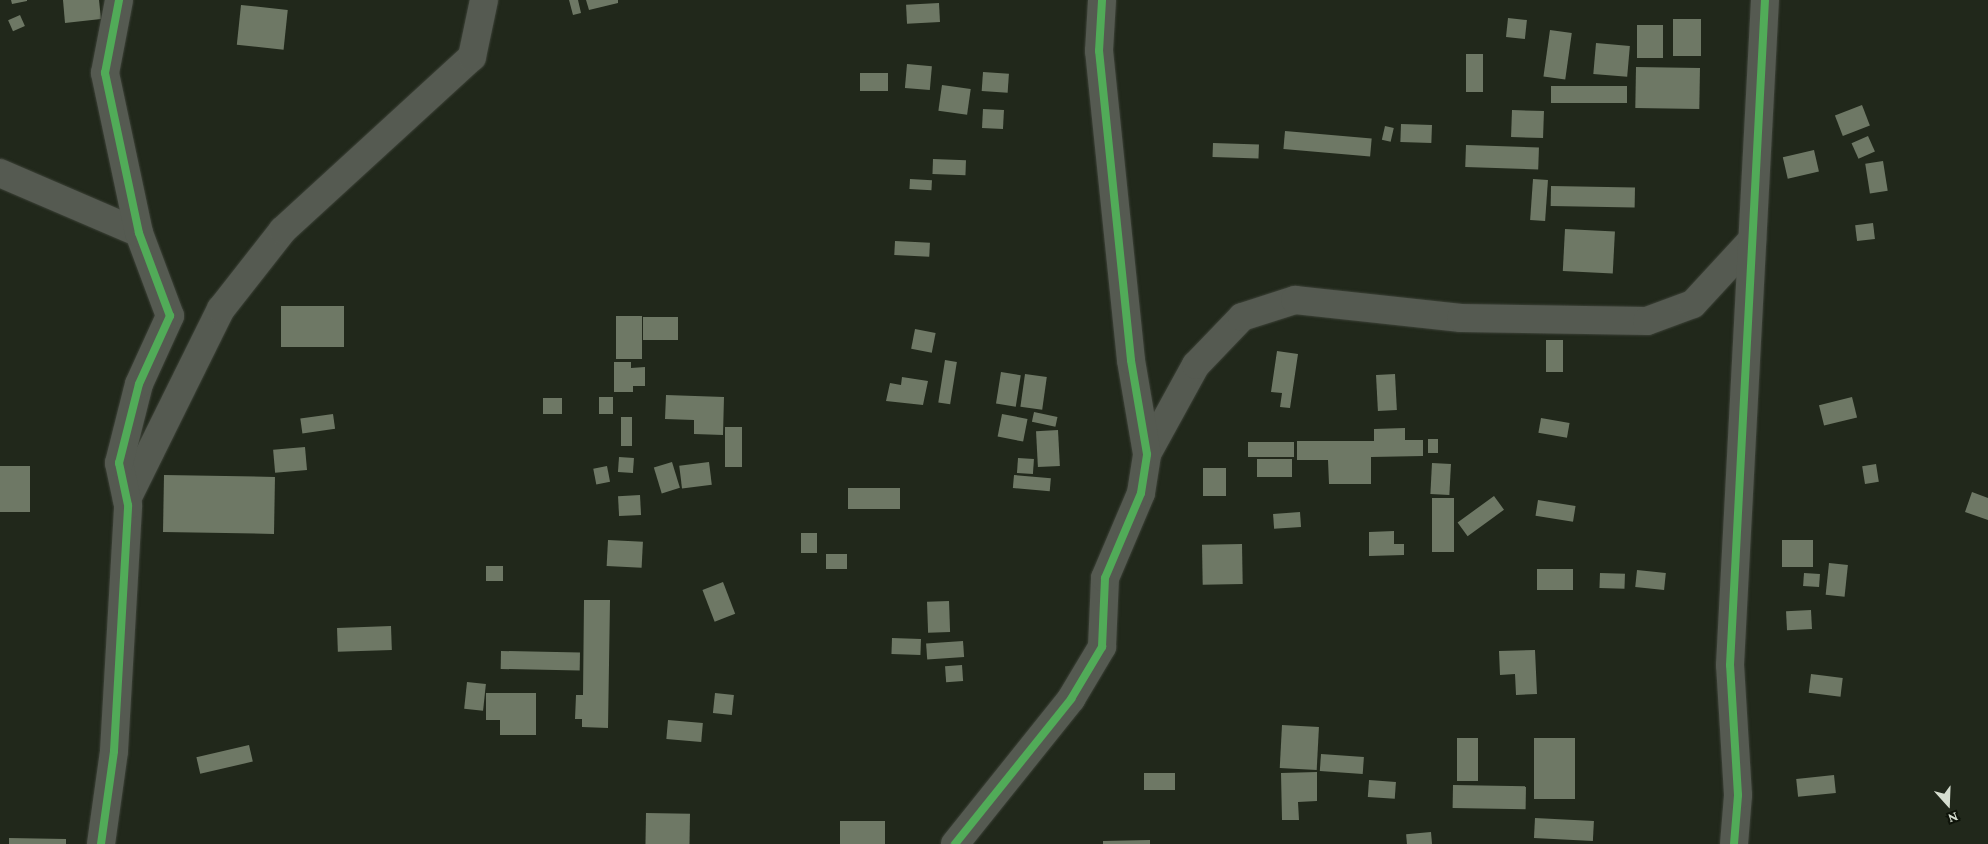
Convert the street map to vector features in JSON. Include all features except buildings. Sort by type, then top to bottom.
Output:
[{"type":"street","points":[[101,844],[114,751],[126,498],[119,463],[139,384],[170,316],[139,233],[105,73],[119,0]]},
{"type":"street","points":[[126,498],[221,309],[283,230],[472,57],[484,0]]},
{"type":"street","points":[[955,844],[1071,699],[1102,647],[1105,578],[1141,493],[1147,454],[1131,360],[1100,51],[1102,0]]},
{"type":"street","points":[[1734,844],[1738,795],[1730,666],[1765,0]]},
{"type":"street","points":[[0,173],[139,233]]},
{"type":"street","points":[[1147,454],[1196,365],[1242,317],[1295,300],[1461,318],[1647,321],[1693,304],[1752,240]]},
{"type":"cycle path","points":[[101,844],[114,751],[128,505],[119,463],[139,384],[170,316],[139,233],[105,73],[119,0]]},
{"type":"cycle path","points":[[955,844],[1071,699],[1102,647],[1105,578],[1141,493],[1147,454],[1131,360],[1099,51],[1102,0]]},
{"type":"cycle path","points":[[1734,844],[1738,795],[1730,665],[1765,0]]}]
